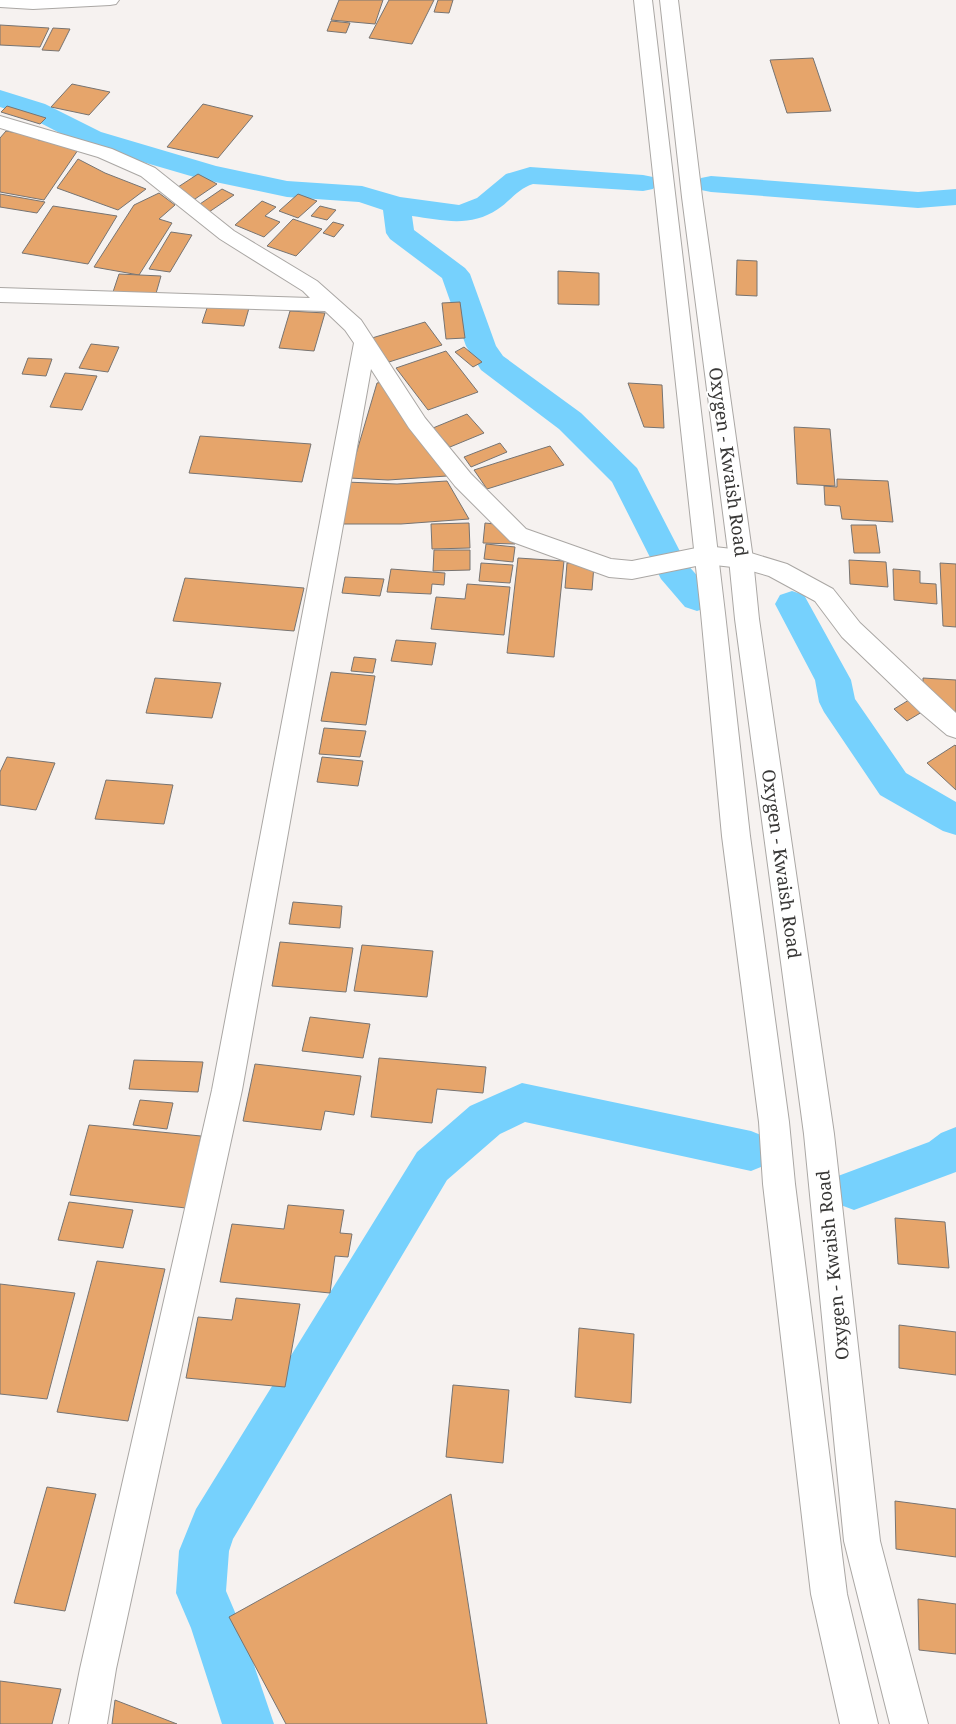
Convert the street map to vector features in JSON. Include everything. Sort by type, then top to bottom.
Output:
[{"type":"main road","points":[[0,2],[33,4],[110,0]]},
{"type":"main road","name":"Oxygen - Kwaish Road","points":[[643,0],[702,556],[736,836],[774,1122],[780,1194],[830,1594],[859,1724]]},
{"type":"main road","name":"Oxygen - Kwaish Road","points":[[669,0],[692,197],[741,559],[747,619],[819,1134],[862,1541],[909,1724]]},
{"type":"main road","points":[[0,122],[105,153],[148,172],[227,235],[310,286],[353,325],[417,423],[463,480],[518,535],[609,568],[632,570],[702,556],[741,559],[778,570],[824,595],[851,630],[930,706],[956,728]]},
{"type":"main road","points":[[0,295],[333,305]]},
{"type":"main road","points":[[88,1724],[98,1669],[228,1090],[365,341]]},
{"type":"building","points":[[339,0],[383,0],[375,24],[331,20]]},
{"type":"building","points":[[389,0],[434,0],[412,44],[369,38]]},
{"type":"building","points":[[438,0],[453,0],[449,13],[434,12]]},
{"type":"building","points":[[331,21],[350,23],[346,33],[327,31]]},
{"type":"building","points":[[0,25],[49,28],[40,47],[0,45]]},
{"type":"building","points":[[53,28],[70,29],[59,51],[42,50]]},
{"type":"building","points":[[813,58],[831,111],[787,113],[770,60]]},
{"type":"building","points":[[72,84],[110,92],[89,115],[51,107]]},
{"type":"building","points":[[203,104],[253,116],[218,158],[167,147]]},
{"type":"building","points":[[7,106],[46,118],[40,124],[1,112]]},
{"type":"building","points":[[6,131],[41,137],[38,140],[80,147],[44,200],[0,192],[0,138]]},
{"type":"building","points":[[78,159],[105,173],[146,189],[118,210],[57,188]]},
{"type":"building","points":[[198,174],[217,184],[195,199],[175,189]]},
{"type":"building","points":[[222,189],[234,195],[209,212],[197,206]]},
{"type":"building","points":[[159,193],[175,205],[159,219],[172,223],[139,275],[94,267],[134,205]]},
{"type":"building","points":[[0,194],[45,202],[37,213],[0,207]]},
{"type":"building","points":[[298,194],[317,201],[298,218],[279,211]]},
{"type":"building","points":[[262,201],[276,207],[265,216],[280,222],[264,237],[235,225]]},
{"type":"building","points":[[53,206],[117,216],[88,264],[22,253]]},
{"type":"building","points":[[320,206],[336,210],[327,220],[311,216]]},
{"type":"building","points":[[293,219],[322,229],[296,256],[267,246]]},
{"type":"building","points":[[333,222],[344,225],[334,237],[323,233]]},
{"type":"building","points":[[171,232],[192,235],[170,272],[149,269]]},
{"type":"building","points":[[737,260],[757,261],[757,296],[736,295]]},
{"type":"building","points":[[558,271],[599,273],[599,305],[558,304]]},
{"type":"building","points":[[119,274],[161,276],[155,297],[112,295]]},
{"type":"building","points":[[460,302],[465,338],[446,339],[442,303]]},
{"type":"building","points":[[208,305],[249,308],[244,326],[202,323]]},
{"type":"building","points":[[290,311],[325,313],[314,351],[279,348]]},
{"type":"building","points":[[425,322],[442,345],[389,362],[372,338]]},
{"type":"building","points":[[91,344],[119,347],[108,372],[79,368]]},
{"type":"building","points":[[464,347],[482,362],[473,367],[455,352]]},
{"type":"building","points":[[446,351],[478,392],[428,410],[396,368]]},
{"type":"building","points":[[28,358],[52,359],[46,376],[22,374]]},
{"type":"building","points":[[65,373],[97,376],[82,410],[50,407]]},
{"type":"building","points":[[383,382],[447,476],[388,480],[349,478],[377,383]]},
{"type":"building","points":[[628,383],[662,385],[664,428],[644,427]]},
{"type":"building","points":[[467,414],[484,433],[450,447],[433,428]]},
{"type":"building","points":[[794,427],[830,429],[835,486],[797,484]]},
{"type":"building","points":[[200,436],[311,444],[302,482],[189,473]]},
{"type":"building","points":[[500,443],[507,452],[471,467],[464,457]]},
{"type":"building","points":[[550,446],[564,465],[487,489],[474,470]]},
{"type":"building","points":[[837,479],[888,481],[893,522],[842,519],[840,506],[825,505],[824,486],[837,487]]},
{"type":"building","points":[[447,481],[469,519],[401,524],[339,524],[345,482],[397,484]]},
{"type":"building","points":[[469,523],[470,548],[432,549],[431,524]]},
{"type":"building","points":[[485,523],[505,525],[515,544],[483,543]]},
{"type":"building","points":[[851,525],[876,525],[880,553],[854,553]]},
{"type":"building","points":[[486,544],[515,547],[513,562],[484,559]]},
{"type":"building","points":[[434,550],[470,550],[470,570],[433,571]]},
{"type":"building","points":[[518,558],[564,561],[554,657],[507,653]]},
{"type":"building","points":[[849,560],[886,562],[888,587],[850,584]]},
{"type":"building","points":[[481,563],[513,565],[510,583],[479,581]]},
{"type":"building","points":[[567,563],[594,565],[592,590],[565,588]]},
{"type":"building","points":[[940,563],[956,564],[956,627],[943,626]]},
{"type":"building","points":[[391,569],[445,573],[444,585],[432,584],[431,594],[387,592]]},
{"type":"building","points":[[893,569],[920,571],[920,583],[936,584],[937,604],[894,600]]},
{"type":"building","points":[[345,577],[384,579],[380,596],[342,593]]},
{"type":"building","points":[[185,578],[304,588],[294,631],[173,621]]},
{"type":"building","points":[[467,584],[510,587],[504,635],[431,629],[436,597],[465,599]]},
{"type":"building","points":[[396,640],[436,643],[432,665],[391,661]]},
{"type":"building","points":[[354,657],[376,659],[373,673],[351,671]]},
{"type":"building","points":[[331,672],[375,676],[366,725],[321,721]]},
{"type":"building","points":[[155,678],[221,683],[212,718],[146,713]]},
{"type":"building","points":[[923,678],[956,680],[956,716],[923,688]]},
{"type":"building","points":[[909,700],[922,712],[907,721],[894,709]]},
{"type":"building","points":[[324,728],[366,731],[360,757],[319,754]]},
{"type":"building","points":[[956,746],[956,790],[927,763]]},
{"type":"building","points":[[7,757],[55,763],[36,810],[0,805],[0,772]]},
{"type":"building","points":[[322,757],[363,761],[358,786],[317,782]]},
{"type":"building","points":[[106,780],[173,785],[164,824],[95,819]]},
{"type":"building","points":[[293,902],[342,906],[340,928],[289,924]]},
{"type":"building","points":[[280,942],[353,948],[346,992],[272,986]]},
{"type":"building","points":[[362,945],[433,951],[427,997],[354,991]]},
{"type":"building","points":[[310,1017],[370,1024],[363,1058],[302,1051]]},
{"type":"building","points":[[379,1058],[486,1067],[483,1093],[437,1089],[432,1123],[371,1117]]},
{"type":"building","points":[[134,1060],[203,1062],[198,1092],[129,1089]]},
{"type":"building","points":[[255,1064],[361,1076],[354,1115],[325,1111],[321,1130],[243,1121]]},
{"type":"building","points":[[140,1100],[173,1103],[167,1129],[133,1125]]},
{"type":"building","points":[[89,1125],[201,1136],[186,1208],[70,1195]]},
{"type":"building","points":[[69,1202],[133,1210],[123,1248],[58,1240]]},
{"type":"building","points":[[288,1205],[344,1210],[340,1233],[352,1234],[348,1257],[335,1256],[330,1293],[220,1282],[232,1224],[284,1229]]},
{"type":"building","points":[[895,1218],[945,1222],[949,1268],[898,1264]]},
{"type":"building","points":[[97,1261],[165,1269],[128,1421],[57,1412]]},
{"type":"building","points":[[0,1284],[75,1293],[47,1399],[0,1394]]},
{"type":"building","points":[[236,1298],[300,1304],[285,1387],[186,1378],[198,1317],[232,1320]]},
{"type":"building","points":[[899,1325],[956,1332],[956,1375],[899,1368]]},
{"type":"building","points":[[579,1328],[634,1334],[631,1403],[575,1397]]},
{"type":"building","points":[[453,1385],[509,1390],[503,1463],[446,1457]]},
{"type":"building","points":[[47,1487],[96,1494],[65,1611],[14,1603]]},
{"type":"building","points":[[451,1494],[487,1724],[286,1724],[229,1617]]},
{"type":"building","points":[[895,1501],[956,1509],[956,1557],[896,1549]]},
{"type":"building","points":[[918,1599],[956,1604],[956,1654],[919,1650]]},
{"type":"building","points":[[0,1681],[61,1689],[52,1724],[0,1724]]},
{"type":"building","points":[[115,1700],[177,1724],[112,1724]]},
{"type":"waterway","points":[[0,98],[36,110],[91,138],[211,173],[287,189],[362,194],[396,205]]},
{"type":"waterway","points":[[396,205],[462,214],[487,204],[516,180],[530,175],[643,183]]},
{"type":"waterway","points":[[711,184],[918,200],[956,197]]},
{"type":"waterway","points":[[396,205],[400,233],[455,274],[481,346],[492,363],[570,421],[625,476],[673,570],[697,598]]},
{"type":"waterway","points":[[792,604],[833,680],[837,702],[893,784],[956,820]]},
{"type":"waterway","points":[[248,1724],[215,1624],[201,1593],[204,1551],[213,1526],[432,1166],[485,1120],[522,1102],[751,1151]]},
{"type":"waterway","points":[[854,1190],[944,1157],[956,1147]]}]
